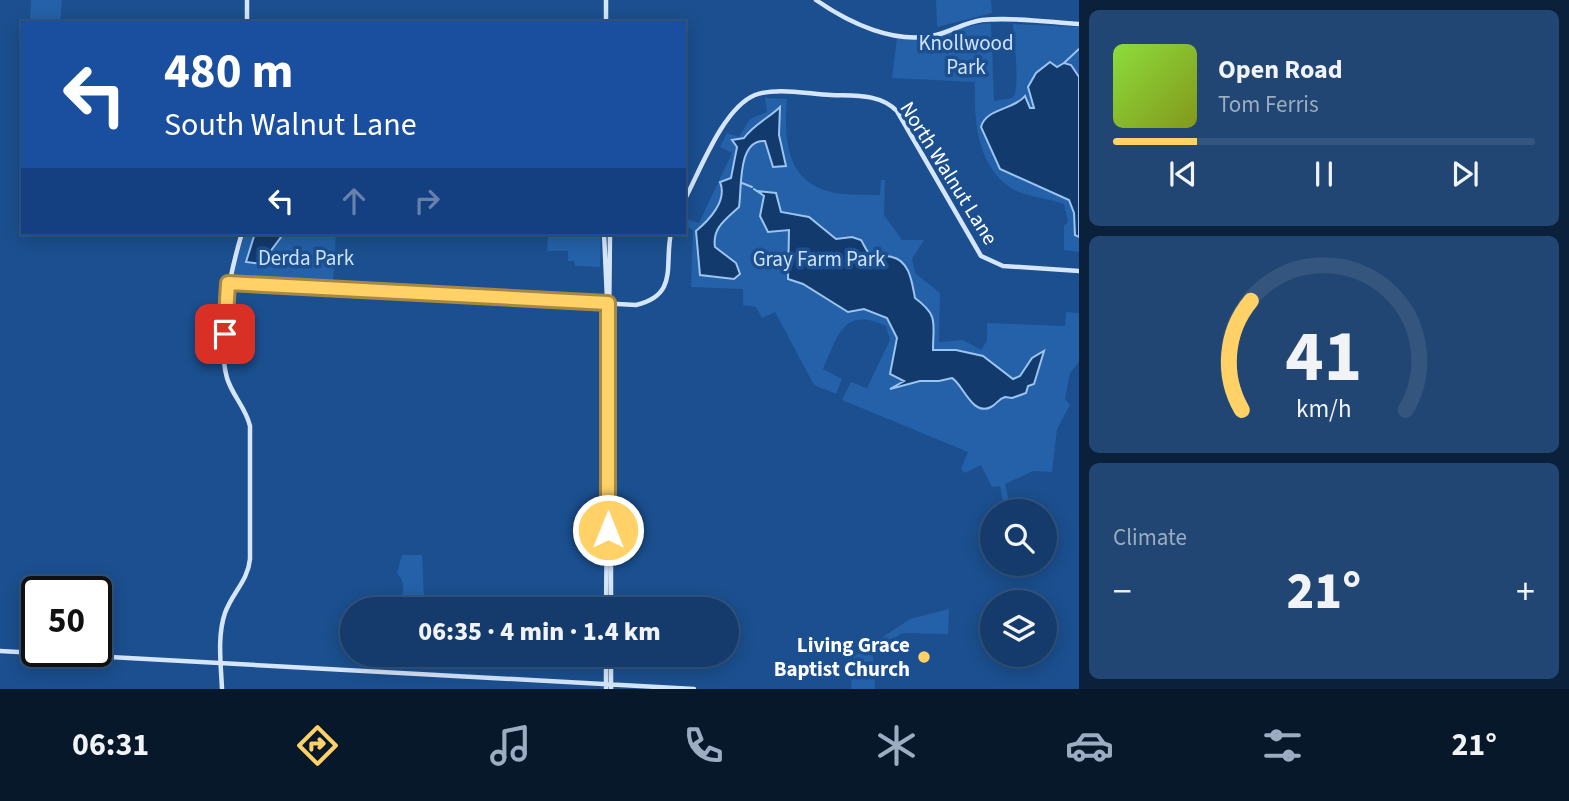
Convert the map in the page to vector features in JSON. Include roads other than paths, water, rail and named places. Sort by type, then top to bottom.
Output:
[{"type":"street","points":[[247,0],[247,21]]},
{"type":"street","points":[[606,0],[606,21]]},
{"type":"street","points":[[816,0],[838,14],[879,32],[915,37],[991,20],[1079,24]]},
{"type":"street","name":"North Walnut Lane","points":[[686,197],[729,116],[748,99],[774,92],[875,98],[897,111],[981,256],[1003,266],[1079,271]]},
{"type":"street","points":[[222,689],[224,617],[246,578],[250,559],[251,431],[247,413],[226,374],[228,283],[241,235]]},
{"type":"street","points":[[604,235],[604,284],[608,303]]},
{"type":"street","points":[[609,597],[610,235]]},
{"type":"street","points":[[228,283],[636,305],[648,302],[660,294],[668,279],[671,235]]},
{"type":"street","points":[[0,651],[608,687],[694,689]]},
{"type":"street","points":[[608,667],[608,687]]},
{"type":"waterway","points":[[1064,63],[1079,49]]},
{"type":"waterway","points":[[742,183],[752,187]]},
{"type":"place","name":"Living Grace Baptist Church","points":[[924,657]]},
{"type":"park label","name":"Knollwood Park","points":[[966,55]]},
{"type":"park label","name":"Derda Park","points":[[306,258]]},
{"type":"park label","name":"Gray Farm Park","points":[[819,259]]}]
